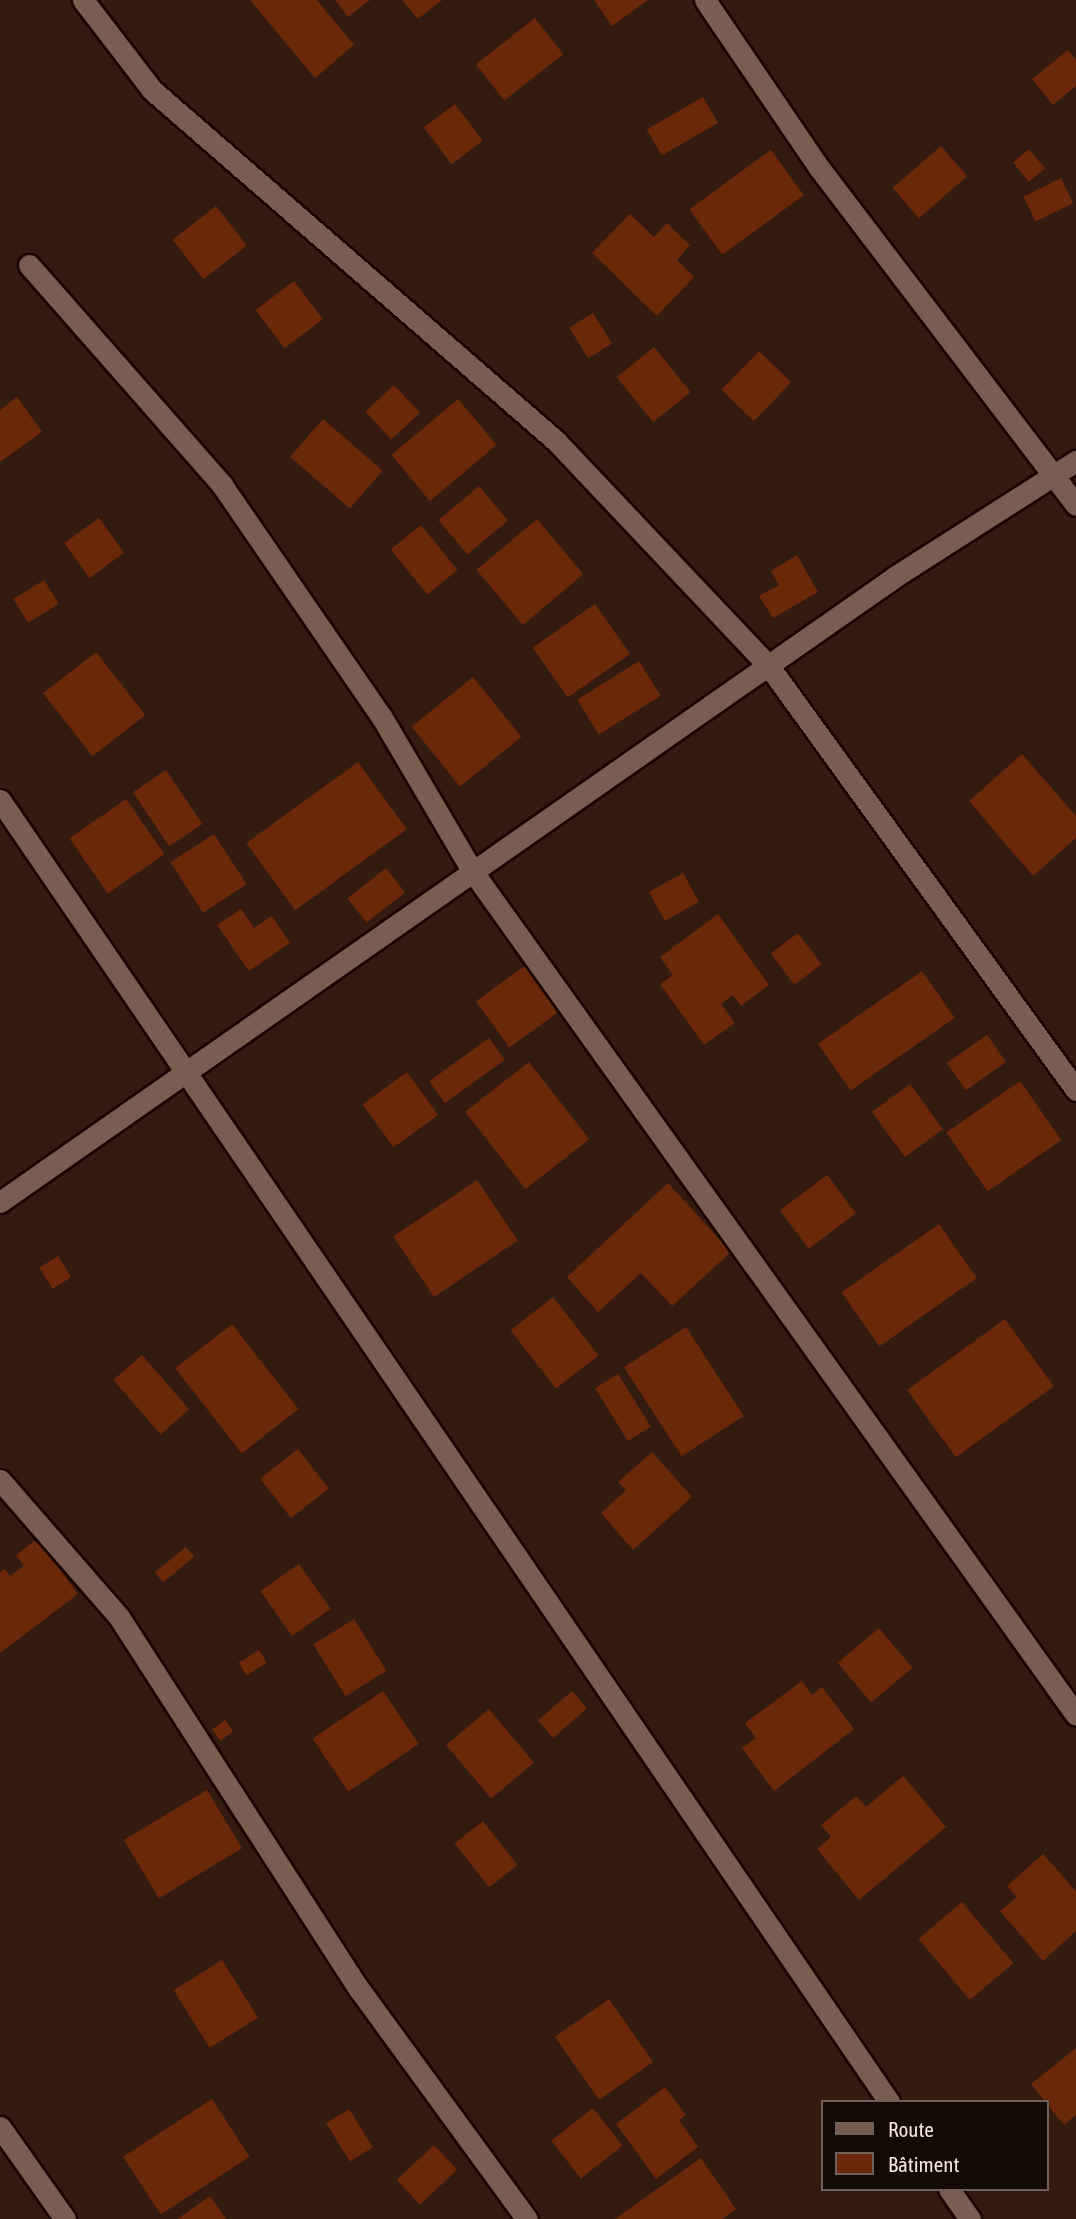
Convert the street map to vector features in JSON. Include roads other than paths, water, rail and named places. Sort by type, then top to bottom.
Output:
[{"type":"street","points":[[83,0],[152,90],[556,441],[768,664],[1076,1090]]},
{"type":"street","points":[[705,0],[820,169],[1076,505]]},
{"type":"street","points":[[29,265],[222,485],[381,716],[473,872],[1076,1715]]},
{"type":"street","points":[[0,1202],[768,664],[1076,461]]},
{"type":"street","points":[[0,800],[888,2100]]},
{"type":"street","points":[[0,1480],[119,1617],[359,1989],[527,2219]]},
{"type":"street","points":[[0,2127],[65,2219]]},
{"type":"street","points":[[950,2191],[970,2219]]}]
